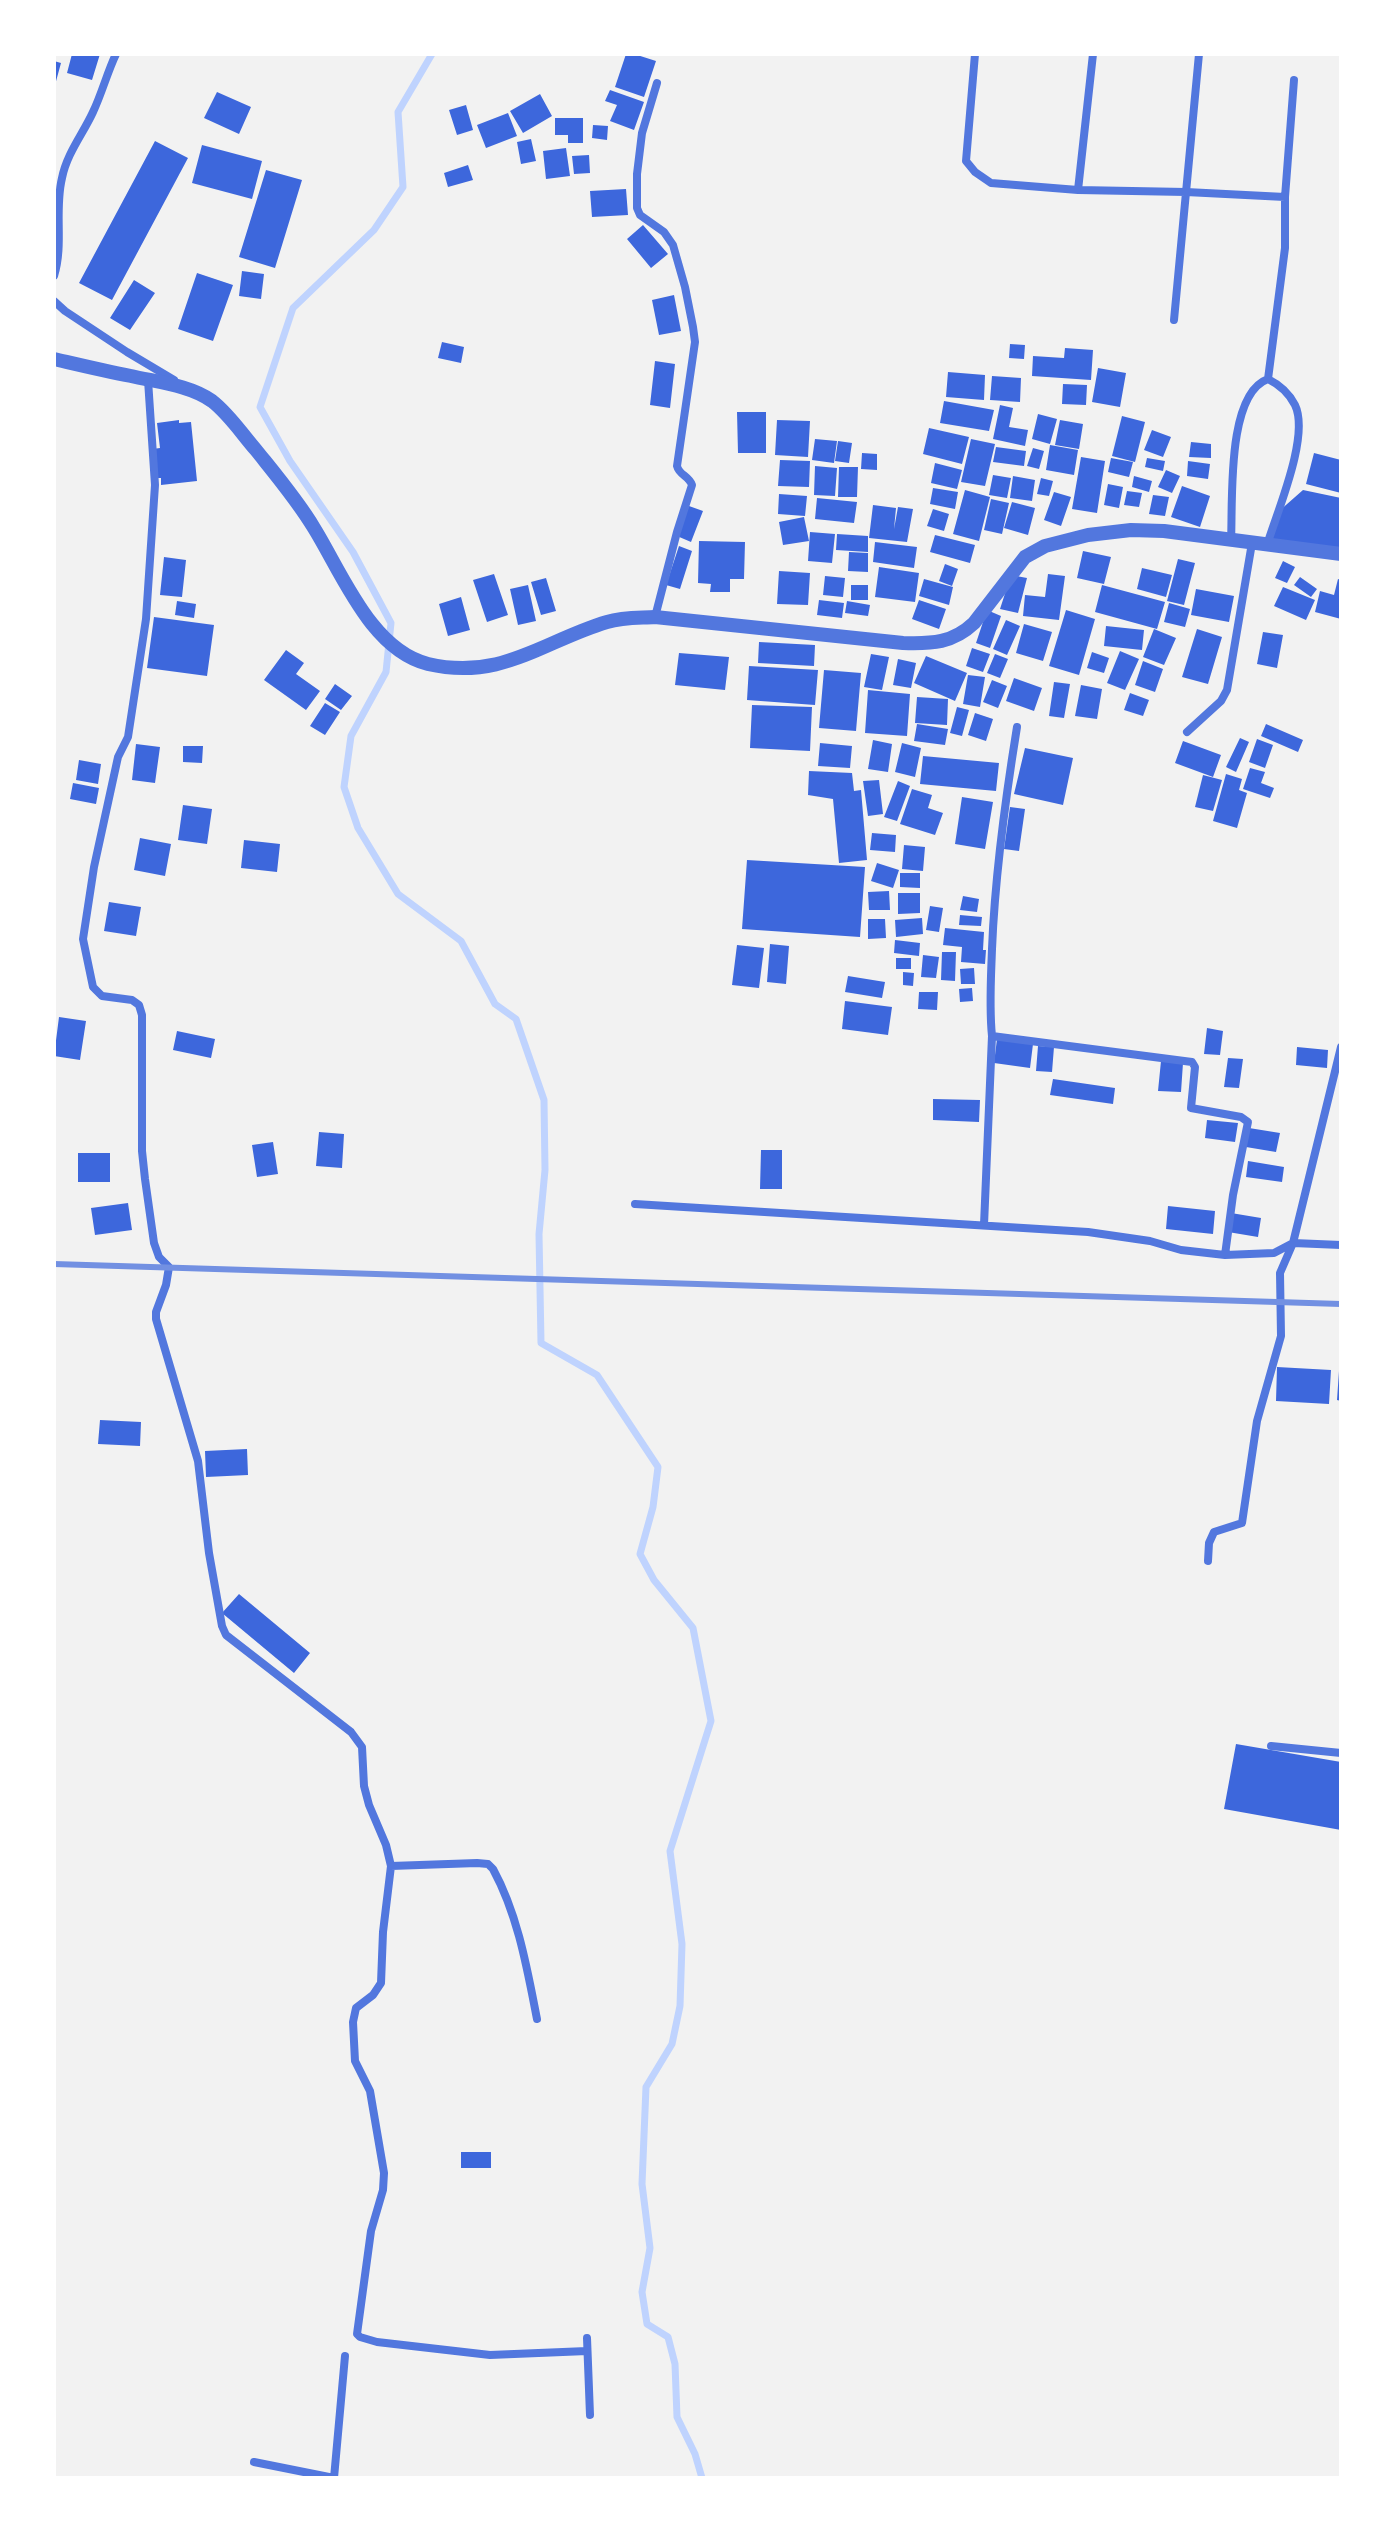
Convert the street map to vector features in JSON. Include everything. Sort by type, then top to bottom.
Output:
[{"type":"street","points":[[54,276],[60,249],[59,203],[66,162],[93,113],[116,54]]},
{"type":"street","points":[[975,54],[966,161],[991,183],[1078,190],[1285,197]]},
{"type":"street","points":[[1078,190],[1093,54]]},
{"type":"street","points":[[1174,320],[1199,54]]},
{"type":"street","points":[[1268,379],[1285,248],[1285,197],[1294,80]]},
{"type":"street","points":[[655,617],[692,485],[677,466],[695,342],[685,287],[673,245],[664,232],[640,215],[637,208],[642,133],[657,83]]},
{"type":"street","points":[[54,301],[127,352],[210,399],[223,411],[313,525],[366,616],[387,641],[402,652],[435,665],[487,666],[532,654],[611,621],[655,617],[929,644],[944,642],[965,631],[1025,557],[1045,546],[1088,535],[1143,529],[1341,554]]},
{"type":"street","points":[[54,359],[196,393]]},
{"type":"street","points":[[1231,541],[1236,432],[1249,393],[1258,383],[1268,379]]},
{"type":"street","points":[[1187,732],[1221,701],[1227,690],[1259,544],[1295,455],[1299,427],[1296,406],[1281,386],[1268,379]]},
{"type":"street","points":[[148,380],[155,485],[146,619],[128,737],[118,757],[94,867],[83,939],[93,987],[102,996],[132,1000],[139,1005],[142,1015],[145,1187],[154,1243],[159,1257],[169,1267],[156,1319],[198,1461],[222,1626],[226,1635],[351,1732],[362,1747],[364,1786],[391,1866],[381,1983],[373,1995],[356,2008],[353,2022],[355,2061],[370,2091],[384,2173],[383,2190],[371,2231],[356,2328],[360,2337],[377,2342],[490,2355],[587,2351]]},
{"type":"street","points":[[984,1225],[995,891],[1017,727]]},
{"type":"street","points":[[992,1036],[1192,1062],[1195,1067],[1191,1108],[1241,1117],[1248,1122],[1225,1255]]},
{"type":"street","points":[[1208,1561],[1209,1543],[1214,1532],[1242,1523],[1257,1421],[1281,1336],[1280,1273],[1293,1243],[1341,1047]]},
{"type":"street","points":[[635,1204],[1088,1232],[1225,1255],[1274,1253],[1293,1243],[1341,1245]]},
{"type":"street","points":[[1271,1746],[1341,1753]]},
{"type":"street","points":[[391,1866],[477,1863],[488,1864],[493,1869],[518,1930],[537,2019]]},
{"type":"street","points":[[587,2338],[590,2415]]},
{"type":"street","points":[[254,2462],[334,2478],[345,2356]]},
{"type":"building","points":[[72,54],[100,54],[92,80],[67,73]]},
{"type":"building","points":[[626,54],[656,61],[644,97],[615,87]]},
{"type":"building","points":[[54,61],[61,63],[55,85],[54,85]]},
{"type":"building","points":[[610,90],[644,102],[634,130],[610,121],[617,105],[605,101]]},
{"type":"building","points":[[217,92],[251,107],[239,134],[204,118]]},
{"type":"building","points":[[540,94],[552,116],[523,133],[510,111]]},
{"type":"building","points":[[466,105],[473,130],[457,135],[449,110]]},
{"type":"building","points":[[508,113],[517,136],[486,148],[477,125]]},
{"type":"building","points":[[555,118],[583,118],[583,143],[568,143],[568,135],[555,135]]},
{"type":"building","points":[[593,125],[608,126],[607,140],[592,138]]},
{"type":"building","points":[[531,139],[536,161],[521,164],[517,142]]},
{"type":"building","points":[[155,141],[188,158],[112,300],[79,283]]},
{"type":"building","points":[[202,145],[262,161],[252,199],[192,183]]},
{"type":"building","points":[[566,148],[570,176],[546,179],[543,151]]},
{"type":"building","points":[[589,155],[590,173],[574,174],[572,156]]},
{"type":"building","points":[[468,165],[473,180],[448,187],[444,173]]},
{"type":"building","points":[[266,170],[302,180],[275,268],[239,257]]},
{"type":"building","points":[[626,189],[628,215],[592,217],[590,191]]},
{"type":"building","points":[[643,225],[668,254],[651,268],[627,239]]},
{"type":"building","points":[[242,271],[264,274],[261,299],[239,296]]},
{"type":"building","points":[[197,273],[233,285],[213,341],[178,329]]},
{"type":"building","points":[[134,280],[155,293],[130,330],[110,318]]},
{"type":"building","points":[[674,295],[681,331],[659,335],[652,300]]},
{"type":"building","points":[[442,342],[464,347],[461,363],[438,358]]},
{"type":"building","points":[[1010,344],[1025,345],[1024,359],[1009,358]]},
{"type":"building","points":[[1065,348],[1093,350],[1091,380],[1032,376],[1033,356],[1064,358]]},
{"type":"building","points":[[655,361],[675,364],[670,408],[650,405]]},
{"type":"building","points":[[1098,368],[1126,373],[1120,407],[1092,402]]},
{"type":"building","points":[[948,372],[985,375],[984,400],[946,397]]},
{"type":"building","points":[[992,376],[1021,378],[1020,402],[990,400]]},
{"type":"building","points":[[1063,384],[1087,385],[1086,405],[1062,404]]},
{"type":"building","points":[[944,401],[994,410],[989,431],[940,423]]},
{"type":"building","points":[[1000,405],[1013,408],[1009,427],[1028,430],[1025,446],[993,439]]},
{"type":"building","points":[[737,412],[766,412],[766,453],[738,453]]},
{"type":"building","points":[[1038,414],[1057,419],[1050,444],[1032,439]]},
{"type":"building","points":[[1122,416],[1145,422],[1135,462],[1112,456]]},
{"type":"building","points":[[179,420],[179,423],[191,422],[197,481],[161,485],[161,478],[156,478],[153,449],[160,448],[157,423]]},
{"type":"building","points":[[777,420],[810,421],[808,457],[775,455]]},
{"type":"building","points":[[1060,420],[1083,424],[1079,449],[1055,445]]},
{"type":"building","points":[[929,428],[969,437],[962,464],[923,454]]},
{"type":"building","points":[[1152,430],[1171,437],[1163,457],[1144,450]]},
{"type":"building","points":[[815,439],[837,441],[834,463],[812,460]]},
{"type":"building","points":[[971,439],[995,444],[985,486],[961,482]]},
{"type":"building","points":[[838,441],[852,443],[849,463],[835,461]]},
{"type":"building","points":[[1191,442],[1211,444],[1211,458],[1189,457]]},
{"type":"building","points":[[1050,445],[1078,450],[1074,475],[1046,470]]},
{"type":"building","points":[[996,447],[1026,451],[1024,466],[993,462]]},
{"type":"building","points":[[1033,448],[1044,451],[1039,469],[1027,466]]},
{"type":"building","points":[[862,453],[877,454],[877,470],[861,469]]},
{"type":"building","points":[[1314,453],[1341,460],[1341,493],[1306,484]]},
{"type":"building","points":[[1081,457],[1105,461],[1097,513],[1072,509]]},
{"type":"building","points":[[1111,458],[1133,462],[1129,477],[1108,472]]},
{"type":"building","points":[[1147,458],[1165,461],[1163,471],[1145,467]]},
{"type":"building","points":[[780,460],[810,461],[809,487],[778,486]]},
{"type":"building","points":[[1188,461],[1210,464],[1208,479],[1187,476]]},
{"type":"building","points":[[935,463],[962,470],[957,489],[931,483]]},
{"type":"building","points":[[815,466],[837,468],[835,496],[814,495]]},
{"type":"building","points":[[839,467],[858,467],[857,497],[838,497]]},
{"type":"building","points":[[1166,470],[1180,476],[1172,493],[1158,487]]},
{"type":"building","points":[[993,475],[1011,478],[1007,498],[989,495]]},
{"type":"building","points":[[1013,476],[1035,480],[1032,501],[1010,498]]},
{"type":"building","points":[[1134,476],[1152,481],[1149,492],[1132,487]]},
{"type":"building","points":[[1041,478],[1053,481],[1049,496],[1037,494]]},
{"type":"building","points":[[1108,484],[1123,487],[1119,508],[1104,505]]},
{"type":"building","points":[[1182,486],[1210,496],[1200,527],[1171,517]]},
{"type":"building","points":[[933,488],[958,492],[955,509],[930,504]]},
{"type":"building","points":[[965,490],[990,497],[979,541],[953,534]]},
{"type":"building","points":[[1303,490],[1341,498],[1341,550],[1269,539],[1278,512]]},
{"type":"building","points":[[1127,491],[1142,493],[1139,507],[1124,505]]},
{"type":"building","points":[[1054,492],[1071,497],[1061,526],[1044,520]]},
{"type":"building","points":[[779,494],[807,496],[805,516],[778,514]]},
{"type":"building","points":[[1153,495],[1169,497],[1165,516],[1149,514]]},
{"type":"building","points":[[817,498],[857,502],[854,523],[815,519]]},
{"type":"building","points":[[991,499],[1009,503],[1002,534],[984,530]]},
{"type":"building","points":[[1012,502],[1035,508],[1028,535],[1004,528]]},
{"type":"building","points":[[873,505],[896,508],[894,529],[898,507],[913,509],[907,542],[869,538]]},
{"type":"building","points":[[689,506],[703,511],[691,542],[677,536]]},
{"type":"building","points":[[933,509],[949,514],[944,531],[927,526]]},
{"type":"building","points":[[804,517],[809,541],[783,545],[779,522]]},
{"type":"building","points":[[810,532],[835,534],[832,563],[808,561]]},
{"type":"building","points":[[837,534],[868,536],[868,552],[836,550]]},
{"type":"building","points":[[935,535],[975,545],[970,563],[930,552]]},
{"type":"building","points":[[699,541],[745,542],[744,579],[730,579],[730,592],[710,592],[711,584],[698,583]]},
{"type":"building","points":[[875,542],[917,547],[914,568],[873,562]]},
{"type":"building","points":[[679,546],[692,551],[680,589],[666,585]]},
{"type":"building","points":[[1083,551],[1111,557],[1104,584],[1077,578]]},
{"type":"building","points":[[849,552],[868,553],[868,572],[848,571]]},
{"type":"building","points":[[164,557],[186,560],[182,597],[160,595]]},
{"type":"building","points":[[1178,559],[1195,563],[1184,605],[1167,601]]},
{"type":"building","points":[[1283,561],[1295,567],[1287,583],[1275,578]]},
{"type":"building","points":[[945,564],[958,569],[952,586],[939,581]]},
{"type":"building","points":[[879,567],[919,573],[915,602],[875,597]]},
{"type":"building","points":[[1142,568],[1172,575],[1166,597],[1137,589]]},
{"type":"building","points":[[779,571],[810,573],[808,605],[777,604]]},
{"type":"building","points":[[494,574],[508,615],[487,622],[473,580]]},
{"type":"building","points":[[1048,574],[1065,576],[1059,620],[1023,616],[1025,595],[1045,597]]},
{"type":"building","points":[[1011,575],[1027,578],[1018,613],[1000,609]]},
{"type":"building","points":[[825,576],[845,578],[843,597],[823,595]]},
{"type":"building","points":[[1300,577],[1317,589],[1311,597],[1294,585]]},
{"type":"building","points":[[546,578],[556,611],[541,615],[531,582]]},
{"type":"building","points":[[924,579],[953,587],[949,605],[919,596]]},
{"type":"building","points":[[1338,579],[1341,580],[1341,619],[1315,612],[1320,591],[1334,595]]},
{"type":"building","points":[[528,585],[536,621],[518,625],[510,589]]},
{"type":"building","points":[[851,585],[868,585],[868,600],[851,600]]},
{"type":"building","points":[[1102,585],[1165,602],[1157,629],[1095,612]]},
{"type":"building","points":[[1283,587],[1315,600],[1306,620],[1274,606]]},
{"type":"building","points":[[1196,589],[1234,596],[1229,622],[1191,615]]},
{"type":"building","points":[[461,597],[470,630],[448,636],[439,604]]},
{"type":"building","points":[[819,600],[844,603],[842,618],[817,615]]},
{"type":"building","points":[[919,600],[946,609],[939,629],[912,619]]},
{"type":"building","points":[[177,601],[196,604],[194,618],[175,615]]},
{"type":"building","points":[[847,601],[870,605],[868,616],[845,613]]},
{"type":"building","points":[[1169,603],[1190,609],[1185,627],[1164,622]]},
{"type":"building","points":[[987,610],[1001,616],[990,648],[976,643]]},
{"type":"building","points":[[1066,610],[1095,619],[1079,675],[1049,666]]},
{"type":"building","points":[[154,617],[214,625],[207,676],[147,668]]},
{"type":"building","points":[[1006,620],[1020,626],[1007,655],[993,649]]},
{"type":"building","points":[[1024,624],[1052,632],[1043,661],[1016,653]]},
{"type":"building","points":[[1106,626],[1144,630],[1142,650],[1104,646]]},
{"type":"building","points":[[1154,629],[1176,638],[1164,665],[1143,657]]},
{"type":"building","points":[[1197,629],[1222,637],[1208,684],[1182,677]]},
{"type":"building","points":[[1263,632],[1283,635],[1277,668],[1257,664]]},
{"type":"building","points":[[759,642],[815,645],[814,666],[758,663]]},
{"type":"building","points":[[972,648],[990,654],[983,672],[966,666]]},
{"type":"building","points":[[286,650],[304,663],[296,674],[320,691],[306,710],[264,680]]},
{"type":"building","points":[[1120,651],[1139,659],[1125,690],[1107,683]]},
{"type":"building","points":[[1092,652],[1109,658],[1104,673],[1087,668]]},
{"type":"building","points":[[679,653],[729,657],[725,690],[675,685]]},
{"type":"building","points":[[871,654],[889,657],[882,690],[864,687]]},
{"type":"building","points":[[995,654],[1008,659],[1000,678],[987,673]]},
{"type":"building","points":[[926,656],[967,673],[955,701],[914,683]]},
{"type":"building","points":[[898,659],[916,663],[911,688],[893,685]]},
{"type":"building","points":[[1143,661],[1163,669],[1155,692],[1135,685]]},
{"type":"building","points":[[749,666],[818,670],[815,705],[747,700]]},
{"type":"building","points":[[824,670],[861,673],[856,731],[819,728]]},
{"type":"building","points":[[968,675],[985,677],[980,707],[963,704]]},
{"type":"building","points":[[1014,678],[1042,688],[1034,711],[1006,701]]},
{"type":"building","points":[[992,680],[1007,686],[998,708],[983,702]]},
{"type":"building","points":[[1054,682],[1070,684],[1064,718],[1049,716]]},
{"type":"building","points":[[335,684],[352,696],[341,710],[325,699]]},
{"type":"building","points":[[1081,685],[1102,689],[1097,719],[1075,716]]},
{"type":"building","points":[[868,690],[910,694],[907,736],[865,733]]},
{"type":"building","points":[[1130,693],[1149,700],[1143,716],[1124,710]]},
{"type":"building","points":[[917,697],[948,699],[947,725],[915,723]]},
{"type":"building","points":[[325,703],[340,712],[325,735],[310,726]]},
{"type":"building","points":[[752,705],[812,707],[810,751],[750,748]]},
{"type":"building","points":[[957,707],[969,710],[962,736],[950,733]]},
{"type":"building","points":[[975,713],[993,719],[986,741],[968,735]]},
{"type":"building","points":[[917,724],[948,729],[945,745],[914,741]]},
{"type":"building","points":[[1266,724],[1303,740],[1298,752],[1261,736]]},
{"type":"building","points":[[1240,738],[1249,742],[1236,772],[1226,767]]},
{"type":"building","points":[[1257,739],[1273,745],[1265,768],[1249,762]]},
{"type":"building","points":[[873,740],[892,744],[888,772],[868,769]]},
{"type":"building","points":[[1183,741],[1221,755],[1213,777],[1175,763]]},
{"type":"building","points":[[820,743],[852,746],[850,768],[818,766]]},
{"type":"building","points":[[902,743],[921,748],[915,777],[895,772]]},
{"type":"building","points":[[136,744],[160,747],[155,783],[132,780]]},
{"type":"building","points":[[183,746],[203,746],[202,763],[183,762]]},
{"type":"building","points":[[1025,748],[1073,758],[1063,805],[1014,794]]},
{"type":"building","points":[[923,756],[999,763],[996,791],[920,784]]},
{"type":"building","points":[[79,760],[101,764],[98,784],[76,780]]},
{"type":"building","points":[[1250,768],[1265,772],[1261,783],[1274,788],[1270,798],[1243,789]]},
{"type":"building","points":[[809,771],[852,773],[854,791],[861,790],[867,860],[839,863],[833,799],[808,795]]},
{"type":"building","points":[[1226,774],[1242,779],[1239,790],[1247,793],[1237,828],[1213,821]]},
{"type":"building","points":[[1203,775],[1222,780],[1213,811],[1195,807]]},
{"type":"building","points":[[879,780],[883,814],[868,816],[863,781]]},
{"type":"building","points":[[898,781],[910,786],[897,821],[884,817]]},
{"type":"building","points":[[73,783],[99,788],[96,804],[70,799]]},
{"type":"building","points":[[912,789],[932,795],[928,808],[943,813],[935,835],[900,824]]},
{"type":"building","points":[[962,797],[993,802],[985,849],[955,844]]},
{"type":"building","points":[[183,805],[212,809],[207,844],[178,840]]},
{"type":"building","points":[[1010,807],[1025,809],[1019,851],[1004,849]]},
{"type":"building","points":[[872,833],[896,835],[895,852],[870,850]]},
{"type":"building","points":[[140,838],[171,844],[165,876],[134,870]]},
{"type":"building","points":[[244,840],[280,844],[277,872],[241,868]]},
{"type":"building","points":[[904,845],[925,847],[923,871],[902,869]]},
{"type":"building","points":[[747,860],[865,867],[860,937],[742,929]]},
{"type":"building","points":[[877,863],[899,870],[893,888],[871,881]]},
{"type":"building","points":[[900,873],[920,873],[920,888],[900,887]]},
{"type":"building","points":[[889,891],[890,910],[869,910],[868,892]]},
{"type":"building","points":[[898,893],[920,893],[920,913],[898,914]]},
{"type":"building","points":[[963,896],[979,899],[977,912],[960,910]]},
{"type":"building","points":[[109,902],[141,907],[136,936],[104,931]]},
{"type":"building","points":[[930,906],[943,908],[939,932],[926,930]]},
{"type":"building","points":[[960,915],[982,917],[981,926],[959,925]]},
{"type":"building","points":[[922,918],[923,934],[896,937],[895,920]]},
{"type":"building","points":[[868,919],[885,919],[886,938],[868,939]]},
{"type":"building","points":[[945,928],[984,932],[985,964],[961,962],[962,947],[943,945]]},
{"type":"building","points":[[895,940],[920,943],[919,956],[894,953]]},
{"type":"building","points":[[770,944],[789,946],[786,984],[767,982]]},
{"type":"building","points":[[737,945],[764,948],[759,988],[732,985]]},
{"type":"building","points":[[942,952],[956,952],[955,981],[941,980]]},
{"type":"building","points":[[923,955],[939,957],[936,978],[921,977]]},
{"type":"building","points":[[896,958],[911,958],[911,969],[896,969]]},
{"type":"building","points":[[974,968],[975,984],[961,984],[960,969]]},
{"type":"building","points":[[903,972],[914,973],[913,986],[903,985]]},
{"type":"building","points":[[848,976],[885,982],[882,998],[845,992]]},
{"type":"building","points":[[972,988],[973,1001],[960,1002],[959,989]]},
{"type":"building","points":[[919,992],[938,992],[937,1010],[918,1009]]},
{"type":"building","points":[[845,1001],[892,1007],[888,1035],[842,1029]]},
{"type":"building","points":[[59,1017],[86,1021],[80,1060],[54,1056]]},
{"type":"building","points":[[1207,1028],[1223,1031],[1220,1055],[1204,1054]]},
{"type":"building","points":[[177,1031],[215,1039],[211,1058],[173,1050]]},
{"type":"building","points":[[997,1039],[1033,1044],[1030,1068],[994,1063]]},
{"type":"building","points":[[1038,1046],[1054,1047],[1052,1072],[1036,1071]]},
{"type":"building","points":[[1297,1047],[1328,1050],[1327,1068],[1296,1065]]},
{"type":"building","points":[[1228,1058],[1243,1059],[1239,1088],[1224,1087]]},
{"type":"building","points":[[1161,1061],[1183,1063],[1181,1092],[1158,1091]]},
{"type":"building","points":[[1053,1079],[1115,1088],[1113,1104],[1050,1095]]},
{"type":"building","points":[[933,1099],[980,1100],[979,1122],[933,1120]]},
{"type":"building","points":[[1207,1120],[1238,1123],[1235,1142],[1205,1138]]},
{"type":"building","points":[[1249,1128],[1280,1133],[1276,1152],[1246,1147]]},
{"type":"building","points":[[319,1132],[344,1134],[342,1168],[316,1166]]},
{"type":"building","points":[[273,1142],[278,1174],[257,1177],[252,1145]]},
{"type":"building","points":[[761,1150],[782,1150],[782,1189],[760,1189]]},
{"type":"building","points":[[78,1153],[110,1153],[110,1182],[78,1182]]},
{"type":"building","points":[[1248,1161],[1284,1167],[1282,1182],[1246,1177]]},
{"type":"building","points":[[128,1203],[132,1230],[95,1235],[91,1208]]},
{"type":"building","points":[[1168,1206],[1215,1211],[1213,1234],[1166,1229]]},
{"type":"building","points":[[1231,1213],[1261,1218],[1258,1237],[1228,1232]]},
{"type":"building","points":[[1277,1367],[1331,1370],[1329,1404],[1276,1401]]},
{"type":"building","points":[[1341,1371],[1341,1401],[1337,1400]]},
{"type":"building","points":[[100,1420],[141,1422],[140,1446],[98,1444]]},
{"type":"building","points":[[247,1449],[248,1475],[206,1477],[205,1451]]},
{"type":"building","points":[[239,1594],[310,1653],[294,1673],[222,1613]]},
{"type":"building","points":[[1236,1744],[1341,1762],[1341,1830],[1224,1809]]},
{"type":"building","points":[[461,2152],[491,2152],[491,2168],[461,2168]]},
{"type":"waterway","points":[[432,54],[398,112],[403,187],[374,230],[293,308],[260,407],[290,461],[353,552],[391,623],[386,672],[351,736],[344,787],[358,828],[398,894],[461,941],[495,1004],[516,1019],[544,1100],[545,1170],[539,1234],[541,1343],[597,1375],[658,1467],[653,1507],[640,1554],[654,1580],[693,1628],[711,1721],[670,1851],[682,1944],[680,2006],[672,2044],[646,2087],[642,2184],[650,2248],[642,2292],[647,2324],[668,2337],[675,2364],[677,2417],[695,2454],[702,2478]]},
{"type":"railway","points":[[54,1264],[1341,1304]]}]
